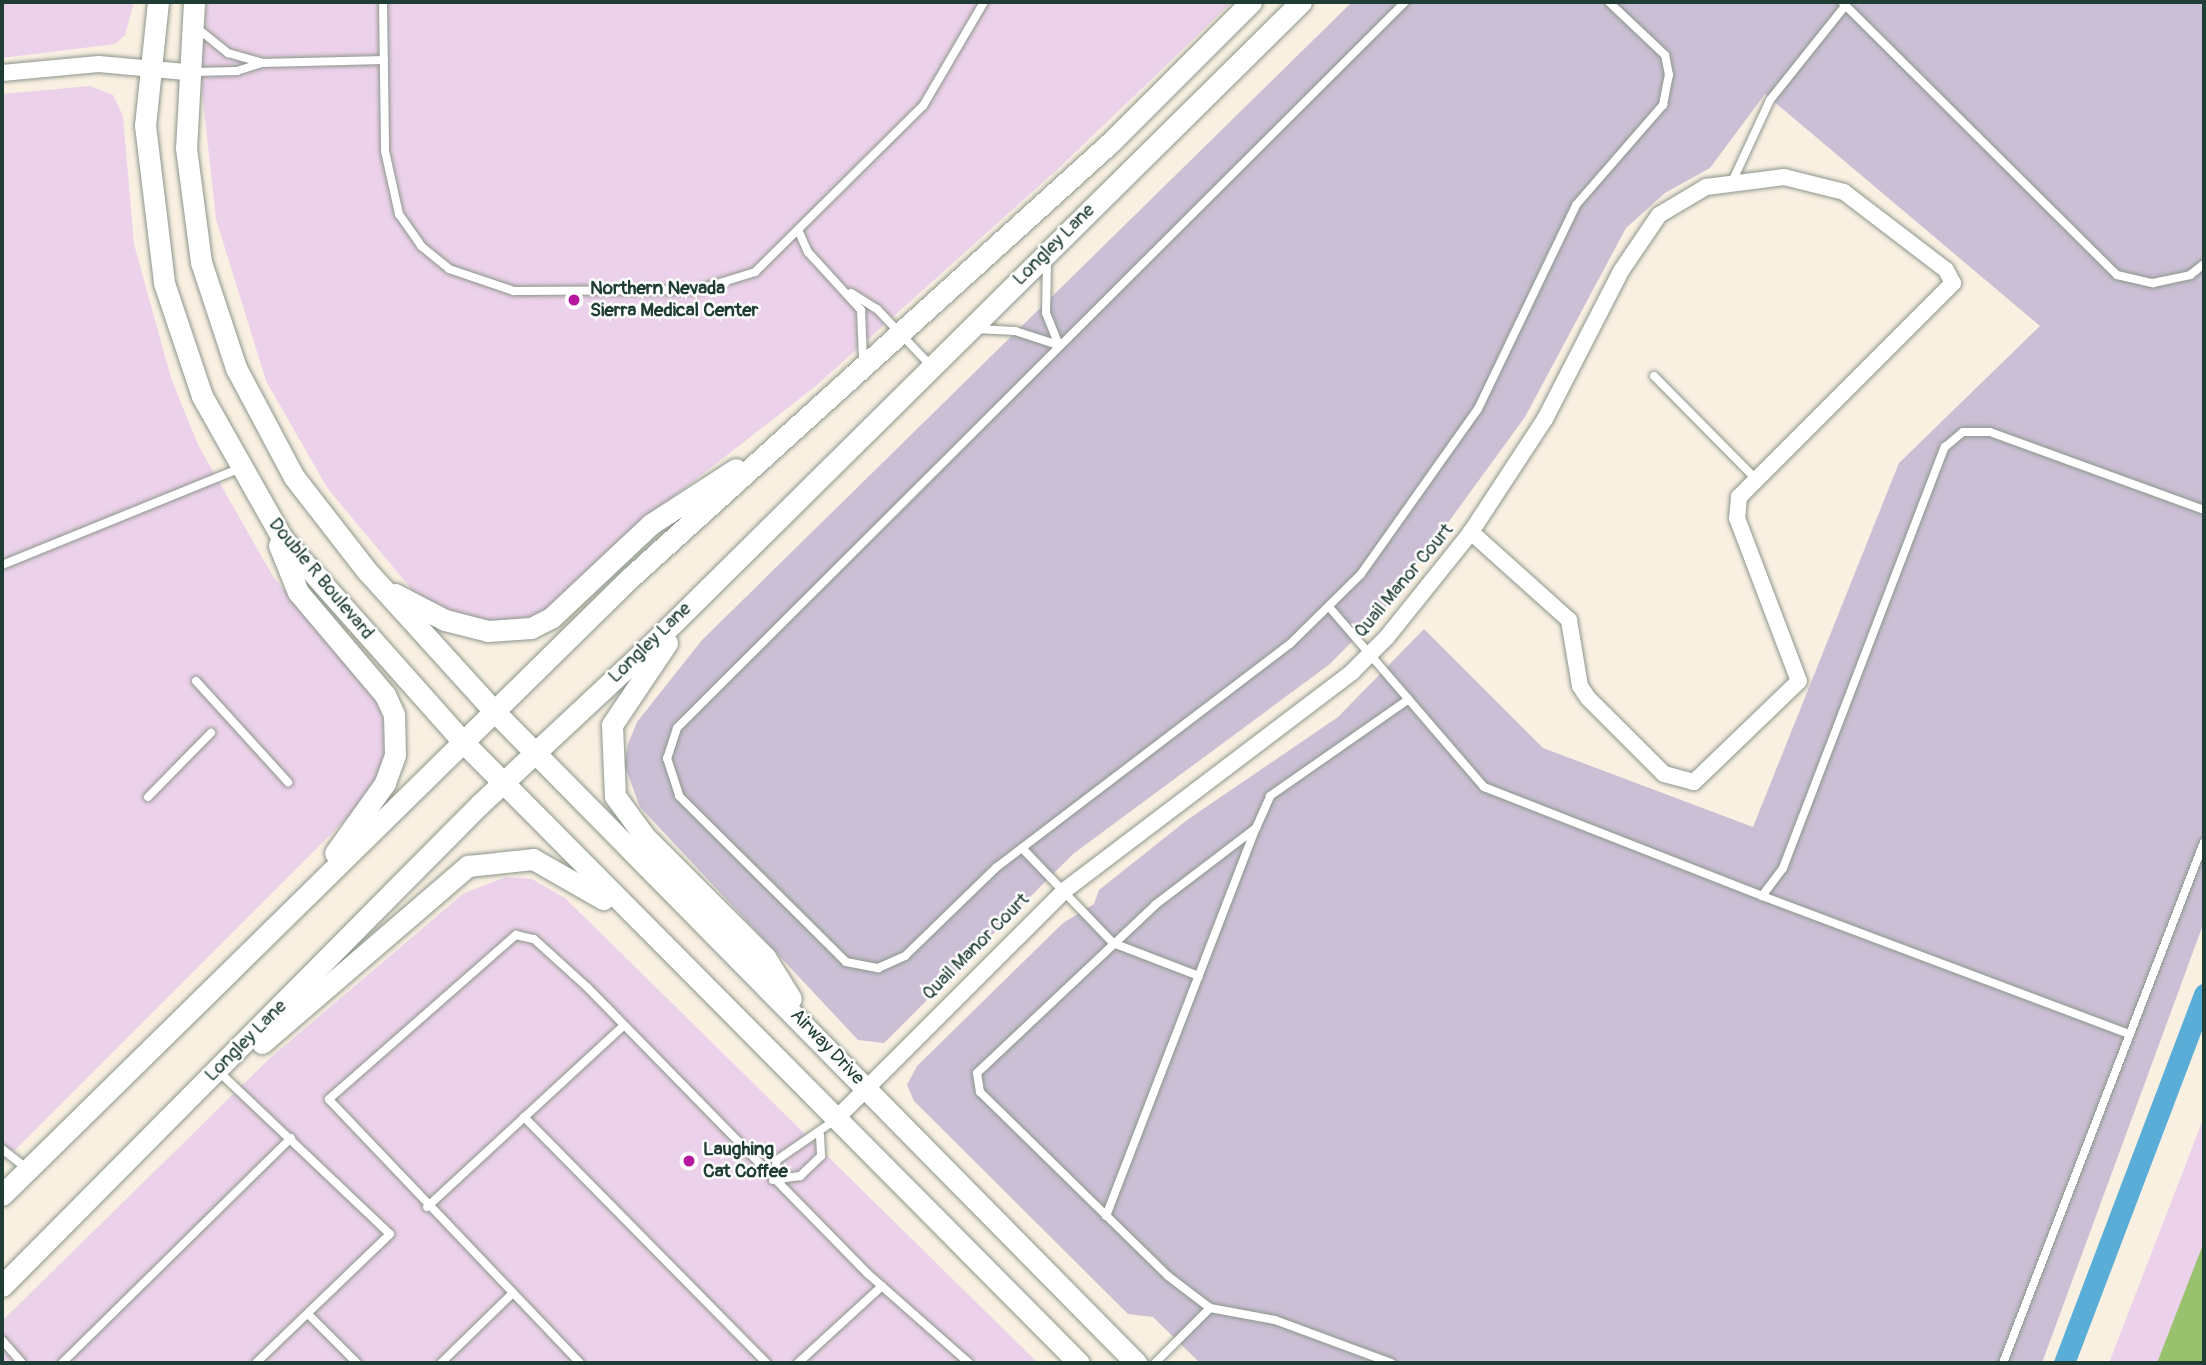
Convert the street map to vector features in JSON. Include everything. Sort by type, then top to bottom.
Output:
[{"type":"main road","name":"Double R Boulevard","points":[[158,2],[149,68],[146,161],[164,283],[187,360],[238,470],[264,511],[305,566],[503,783]]},
{"type":"main road","name":"Longley Lane","points":[[2,1193],[760,457],[1111,142],[1251,2]]},
{"type":"main road","name":"Longley Lane","points":[[2,1286],[503,783],[932,368],[1301,2]]},
{"type":"main road","points":[[193,11],[186,72],[194,229],[223,340],[294,477],[367,571],[495,712]]},
{"type":"main road","points":[[367,571],[398,596],[445,620],[488,631],[531,628],[551,618],[651,524],[702,487],[760,457]]},
{"type":"main road","points":[[264,511],[299,592],[385,695],[397,733],[385,783],[304,897]]},
{"type":"main road","points":[[711,583],[624,701],[612,725],[610,773],[629,817],[765,957],[797,1017]]},
{"type":"main road","name":"Airway Drive","points":[[495,712],[1136,1363]]},
{"type":"main road","points":[[503,783],[1079,1363]]},
{"type":"main road","points":[[221,1066],[260,1044],[443,884],[489,859],[513,857],[554,867],[663,945]]},
{"type":"street","points":[[2,73],[99,64],[186,72]]},
{"type":"street","name":"Quail Manor Court","points":[[835,1120],[1065,890],[1373,652],[1471,532],[1545,419],[1621,271],[1659,215],[1706,187],[1784,177],[1844,192],[1946,270],[1953,283],[1757,480]]},
{"type":"street","points":[[1471,532],[1569,620],[1580,686],[1588,698],[1664,774],[1694,782],[1799,681],[1737,518],[1739,497],[1757,480]]},
{"type":"lane","points":[[383,2],[386,159],[399,214],[423,249],[465,278],[514,290],[708,289],[755,272],[799,232],[923,106],[984,2]]},
{"type":"lane","points":[[1405,2],[684,719],[667,758],[679,796],[837,955],[856,966],[897,962],[1022,848],[1330,608],[1478,410],[1576,205],[1663,104],[1669,75],[1665,55],[1609,2]]},
{"type":"lane","points":[[1732,182],[1770,100],[1844,4],[2117,275],[2153,283],[2190,275],[2204,264]]},
{"type":"lane","points":[[193,11],[219,48],[262,63]]},
{"type":"lane","points":[[186,72],[237,71],[262,63],[384,60]]},
{"type":"lane","points":[[799,232],[808,252],[848,292],[865,324],[861,365]]},
{"type":"lane","points":[[1050,250],[1044,296],[1059,346]]},
{"type":"lane","points":[[848,292],[871,304],[932,368]]},
{"type":"lane","points":[[970,330],[1015,331],[1059,346]]},
{"type":"lane","points":[[1654,376],[1757,480]]},
{"type":"lane","points":[[1762,896],[1783,868],[1945,447],[1963,432],[1990,432],[2204,510]]},
{"type":"lane","points":[[2,565],[238,470]]},
{"type":"lane","points":[[1330,608],[1373,652],[1484,787],[1762,896],[2130,1034]]},
{"type":"lane","points":[[196,681],[288,782]]},
{"type":"lane","points":[[1107,1216],[1270,796],[1409,699]]},
{"type":"lane","points":[[148,797],[211,733]]},
{"type":"lane","points":[[1256,828],[1113,943],[977,1073],[980,1092],[1107,1216],[1210,1308],[1275,1320],[1391,1363]]},
{"type":"lane","points":[[2003,1363],[2204,842]]},
{"type":"lane","points":[[1022,848],[1113,943],[1199,976]]},
{"type":"lane","points":[[580,1363],[427,1207],[329,1099],[516,935],[534,939],[773,1180],[882,1286],[969,1363]]},
{"type":"lane","points":[[427,1207],[623,1026]]},
{"type":"lane","points":[[221,1066],[390,1234],[309,1315],[256,1363]]},
{"type":"lane","points":[[524,1117],[767,1363]]},
{"type":"lane","points":[[773,1180],[776,1160],[800,1139],[820,1135],[835,1120]]},
{"type":"lane","points":[[773,1180],[800,1176],[821,1156],[820,1135]]},
{"type":"lane","points":[[62,1363],[291,1138]]},
{"type":"lane","points":[[2,1149],[28,1169]]},
{"type":"lane","points":[[798,1363],[882,1286]]},
{"type":"lane","points":[[442,1363],[512,1294]]},
{"type":"lane","points":[[1155,1363],[1210,1308]]},
{"type":"lane","points":[[309,1315],[357,1363]]},
{"type":"lane","points":[[2,1340],[22,1363]]},
{"type":"shaded area","points":[[2,2],[134,2],[125,35],[115,44],[2,58]]},
{"type":"shaded area","name":"Northern Nevada Sierra Medical Center","points":[[207,2],[1232,2],[1059,168],[817,385],[658,509],[539,616],[503,625],[449,613],[413,591],[328,489],[266,381],[216,219],[199,64]]},
{"type":"shaded area","points":[[1352,2],[2204,2],[2204,922],[2042,1363],[1200,1363],[1153,1317],[1128,1314],[914,1101],[907,1085],[917,1066],[1063,923],[1094,904],[1099,890],[1187,820],[1338,717],[1424,629],[1543,748],[1753,827],[1899,463],[2040,326],[1765,94],[1710,168],[1665,193],[1626,228],[1525,417],[1388,605],[1330,664],[1073,854],[884,1043],[858,1040],[640,807],[624,764],[628,744],[637,722],[702,640]]},
{"type":"shaded area","points":[[90,86],[113,95],[123,116],[134,244],[171,378],[198,445],[274,578],[375,695],[387,732],[384,767],[367,798],[2,1163],[2,94]]},
{"type":"shaded area","points":[[506,877],[532,879],[565,898],[1038,1363],[2,1363],[2,1321],[268,1060],[464,893]]},
{"type":"shaded area","points":[[2204,1117],[2204,1363],[2109,1363]]},
{"type":"green space","points":[[2204,1242],[2204,1363],[2157,1363]]},
{"type":"waterway","points":[[2064,1363],[2204,994]]},
{"type":"place","name":"Northern Nevada Sierra Medical Center","points":[[574,300]]},
{"type":"place","name":"Laughing Cat Coffee","points":[[689,1161]]}]
